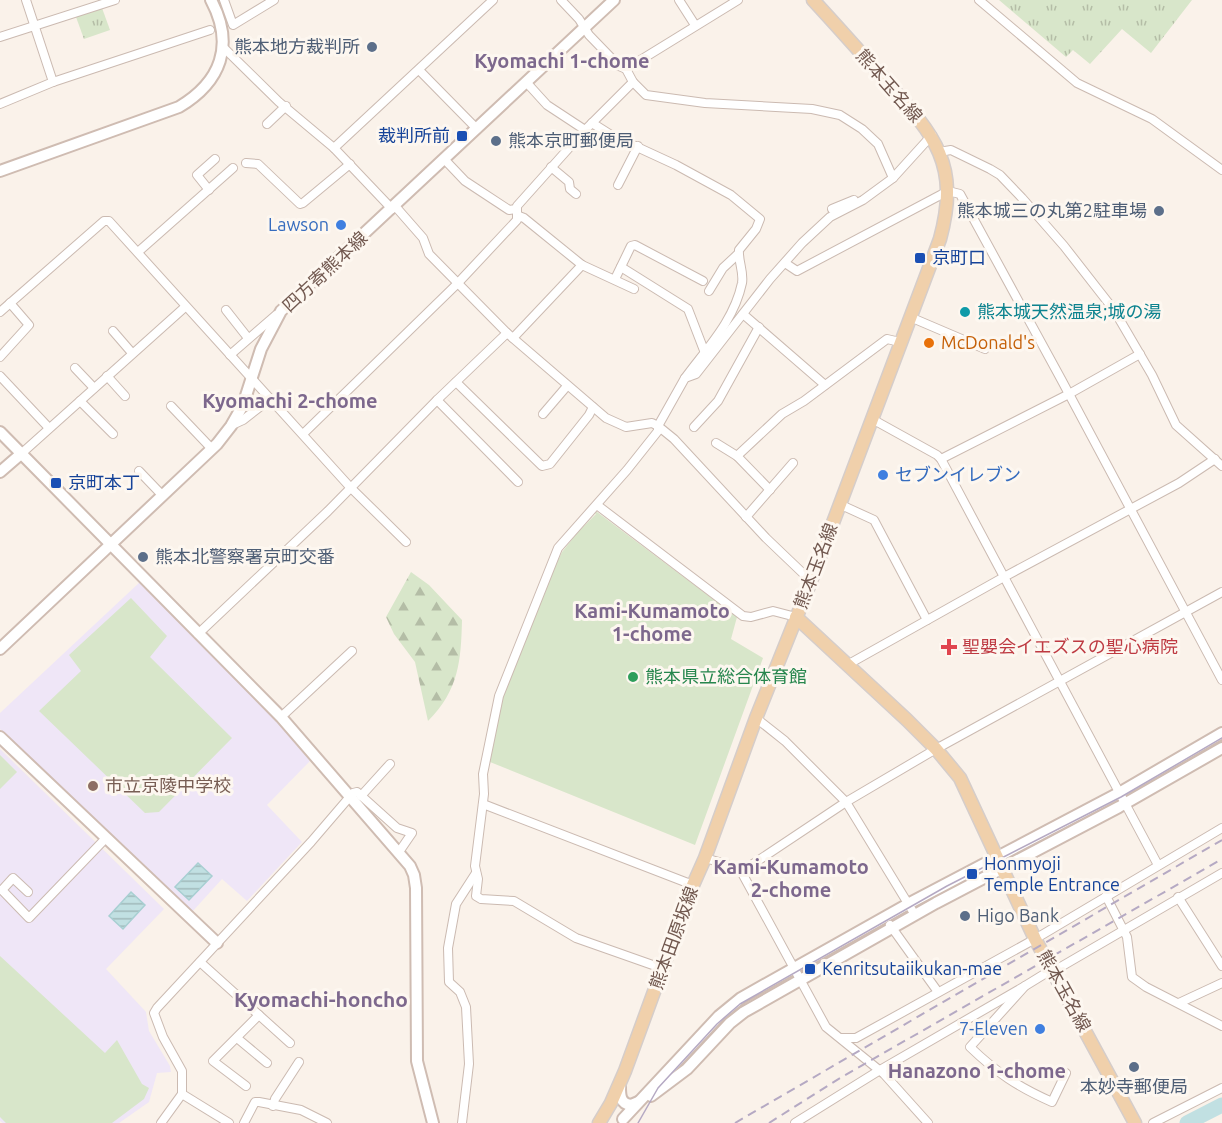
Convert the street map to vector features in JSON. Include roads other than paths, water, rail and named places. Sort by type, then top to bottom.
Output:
[{"type":"main road","name":"熊本玉名線","points":[[813,0],[932,135],[945,170],[948,191],[946,219],[940,239],[796,617],[936,749],[960,778],[1035,939],[1136,1123]]},
{"type":"main road","name":"熊本田原坂線","points":[[599,1123],[620,1082],[664,969],[693,885],[796,617]]},
{"type":"street","points":[[26,0],[53,82]]},
{"type":"street","points":[[0,38],[114,0]]},
{"type":"street","points":[[0,171],[179,107],[191,100],[210,79],[224,48],[219,17],[211,0]]},
{"type":"street","points":[[224,0],[233,25],[274,0]]},
{"type":"street","points":[[334,148],[372,110],[380,106],[493,0]]},
{"type":"street","points":[[561,0],[619,66],[626,69],[633,82],[646,95],[705,103],[812,109],[840,115],[862,129],[878,144],[893,178]]},
{"type":"street","name":"四方寄熊本線","points":[[0,649],[212,449],[231,426],[243,405],[261,349],[281,311],[394,208],[614,0]]},
{"type":"street","points":[[679,0],[695,25]]},
{"type":"street","points":[[626,69],[738,0]]},
{"type":"street","points":[[980,0],[1077,83],[1152,119],[1222,170]]},
{"type":"street","points":[[0,104],[53,82],[210,30]]},
{"type":"street","points":[[224,48],[256,81],[334,148],[394,208],[423,238],[429,254],[510,336],[567,386],[619,425],[626,427],[645,423],[658,426],[811,580]]},
{"type":"street","points":[[419,70],[477,129]]},
{"type":"street","points":[[303,434],[457,284],[517,220],[517,213],[551,167],[633,82]]},
{"type":"street","points":[[527,83],[547,105],[585,130]]},
{"type":"street","points":[[267,124],[286,106]]},
{"type":"street","points":[[592,123],[610,135],[638,146],[731,195],[760,219],[756,229],[738,254],[723,268],[709,291]]},
{"type":"street","points":[[685,378],[696,374],[802,243],[830,217],[867,197],[893,178],[932,135]]},
{"type":"street","points":[[618,185],[638,146]]},
{"type":"street","points":[[939,152],[951,150],[960,153],[1000,175],[1022,198],[1114,310],[1140,354],[1176,425],[1222,466]]},
{"type":"street","points":[[445,160],[465,181],[524,218],[582,266],[634,289]]},
{"type":"street","points":[[246,164],[251,162],[258,164],[300,204],[350,164]]},
{"type":"street","points":[[209,190],[197,175],[213,165]]},
{"type":"street","points":[[551,167],[569,182],[570,189],[576,194]]},
{"type":"street","points":[[138,252],[233,168]]},
{"type":"street","points":[[785,263],[797,271],[948,191],[960,194],[1222,680]]},
{"type":"street","points":[[832,208],[867,197]]},
{"type":"street","points":[[0,312],[104,221],[109,221],[350,488],[406,542]]},
{"type":"street","points":[[615,279],[631,246],[635,245],[702,281]]},
{"type":"street","points":[[664,969],[576,938],[514,901],[478,899],[476,896],[477,846],[483,804],[484,767],[499,696],[555,553],[658,431],[658,426],[685,378],[722,331],[742,284],[738,254]]},
{"type":"street","points":[[198,634],[350,488],[437,400],[510,336],[582,266]]},
{"type":"street","points":[[621,267],[688,309],[705,353]]},
{"type":"street","points":[[0,357],[29,325],[10,303]]},
{"type":"street","points":[[0,472],[185,307]]},
{"type":"street","points":[[225,310],[249,338]]},
{"type":"street","points":[[230,355],[281,311]]},
{"type":"street","points":[[743,314],[825,385]]},
{"type":"street","points":[[910,317],[985,349]]},
{"type":"street","points":[[694,427],[718,400],[759,327]]},
{"type":"street","points":[[113,331],[132,354]]},
{"type":"street","points":[[737,456],[783,414],[886,339],[900,342]]},
{"type":"street","points":[[941,459],[1069,394],[1140,354]]},
{"type":"street","points":[[75,368],[94,388]]},
{"type":"street","points":[[0,376],[49,428]]},
{"type":"street","points":[[107,376],[124,396]]},
{"type":"street","points":[[456,382],[542,466],[550,464],[593,407]]},
{"type":"street","points":[[543,414],[567,386]]},
{"type":"street","points":[[231,426],[243,420],[270,399]]},
{"type":"street","points":[[437,400],[518,482]]},
{"type":"street","points":[[80,401],[113,434]]},
{"type":"street","points":[[171,406],[212,449]]},
{"type":"street","points":[[872,419],[941,459],[1158,865]]},
{"type":"street","points":[[0,432],[281,717],[355,796],[414,875],[417,1061],[433,1123]]},
{"type":"street","points":[[716,443],[737,456],[770,490]]},
{"type":"street","points":[[847,665],[1179,483],[1215,459]]},
{"type":"street","points":[[746,517],[793,463]]},
{"type":"street","points":[[138,471],[162,495]]},
{"type":"street","points":[[839,504],[874,520],[927,620]]},
{"type":"street","points":[[597,505],[743,616],[751,617],[773,611],[796,617]]},
{"type":"street","points":[[742,873],[846,802],[936,749],[1222,592]]},
{"type":"street","points":[[281,717],[352,651]]},
{"type":"street","points":[[756,718],[785,741],[846,802],[915,915]]},
{"type":"street","points":[[620,1121],[687,1069],[736,1017],[915,915],[999,862],[1222,733]]},
{"type":"street","points":[[0,737],[217,943]]},
{"type":"street","points":[[620,1121],[733,1004],[908,904],[1125,804],[1222,748]]},
{"type":"street","points":[[161,1123],[182,1094],[182,1071],[163,1037],[154,1013],[355,796],[390,764]]},
{"type":"street","points":[[355,796],[397,828],[412,833],[399,852]]},
{"type":"street","points":[[483,804],[693,885]]},
{"type":"street","points":[[841,1038],[856,1038],[1035,939],[1158,865],[1221,832]]},
{"type":"street","points":[[28,892],[13,878],[2,890],[29,918],[106,838]]},
{"type":"street","points":[[705,858],[729,865],[742,873],[825,1027],[880,1070],[928,1123]]},
{"type":"street","points":[[462,1123],[469,1064],[466,1007],[460,992],[450,982],[448,948],[456,904],[476,873]]},
{"type":"street","points":[[795,1123],[880,1070],[1222,873]]},
{"type":"street","points":[[1106,896],[1127,937],[1132,977],[1146,987],[1222,1026]]},
{"type":"street","points":[[1178,897],[1222,966]]},
{"type":"street","points":[[885,917],[938,992]]},
{"type":"street","points":[[200,962],[291,1043]]},
{"type":"street","points":[[1179,1003],[1222,984]]},
{"type":"street","points":[[1025,986],[970,1047],[996,1072],[1052,1102],[1066,1073]]},
{"type":"street","points":[[246,1086],[213,1060],[259,1015]]},
{"type":"street","points":[[237,1038],[267,1064]]},
{"type":"street","points":[[273,1106],[275,1099],[299,1062]]},
{"type":"street","points":[[620,1082],[622,1101],[628,1105],[638,1101]]},
{"type":"street","points":[[1153,1123],[1222,1088]]},
{"type":"street","points":[[182,1094],[216,1120],[229,1123]]},
{"type":"street","points":[[244,1123],[255,1102],[301,1110],[327,1123]]},
{"type":"water","points":[[198,863],[212,876],[189,900],[175,887]]},
{"type":"water","points":[[131,892],[145,905],[123,929],[109,916]]},
{"type":"waterway","points":[[1187,1123],[1222,1105]]},
{"type":"tram line","points":[[638,1123],[658,1088],[717,1024],[740,1004],[947,886],[1121,797],[1222,738]]},
{"type":"railway","points":[[735,1123],[1222,840]]},
{"type":"railway","points":[[769,1123],[840,1078],[1222,859]]},
{"type":"place","name":"熊本地方裁判所","points":[[372,47]]},
{"type":"place","name":"裁判所前","points":[[462,136]]},
{"type":"place","name":"熊本京町郵便局","points":[[496,141]]},
{"type":"place","name":"熊本城三の丸第2駐車場","points":[[1159,211]]},
{"type":"place","name":"Lawson","points":[[341,225]]},
{"type":"place","name":"京町口","points":[[920,258]]},
{"type":"place","name":"熊本城天然温泉;城の湯","points":[[965,312]]},
{"type":"place","name":"McDonald's","points":[[929,343]]},
{"type":"place","name":"セブンイレブン","points":[[883,475]]},
{"type":"place","name":"京町本丁","points":[[56,483]]},
{"type":"place","name":"熊本北警察署京町交番","points":[[143,557]]},
{"type":"place","name":"聖嬰会イエズスの聖心病院","points":[[949,647]]},
{"type":"place","name":"熊本県立総合体育館","points":[[633,677]]},
{"type":"place","name":"市立京陵中学校","points":[[93,786]]},
{"type":"place","name":"Honmyoji Temple Entrance","points":[[972,874]]},
{"type":"place","name":"Higo Bank","points":[[965,916]]},
{"type":"place","name":"Kenritsutaiikukan-mae","points":[[810,969]]},
{"type":"place","name":"7-Eleven","points":[[1040,1029]]},
{"type":"place","name":"本妙寺郵便局","points":[[1134,1067]]},
{"type":"district","name":"Kyomachi 1-chome","points":[[562,61]]},
{"type":"district","name":"Kyomachi 2-chome","points":[[290,401]]},
{"type":"district","name":"Kami-Kumamoto 1-chome","points":[[652,622]]},
{"type":"district","name":"Kami-Kumamoto 2-chome","points":[[791,878]]},
{"type":"district","name":"Kyomachi-honcho","points":[[321,1000]]},
{"type":"district","name":"Hanazono 1-chome","points":[[977,1071]]}]
